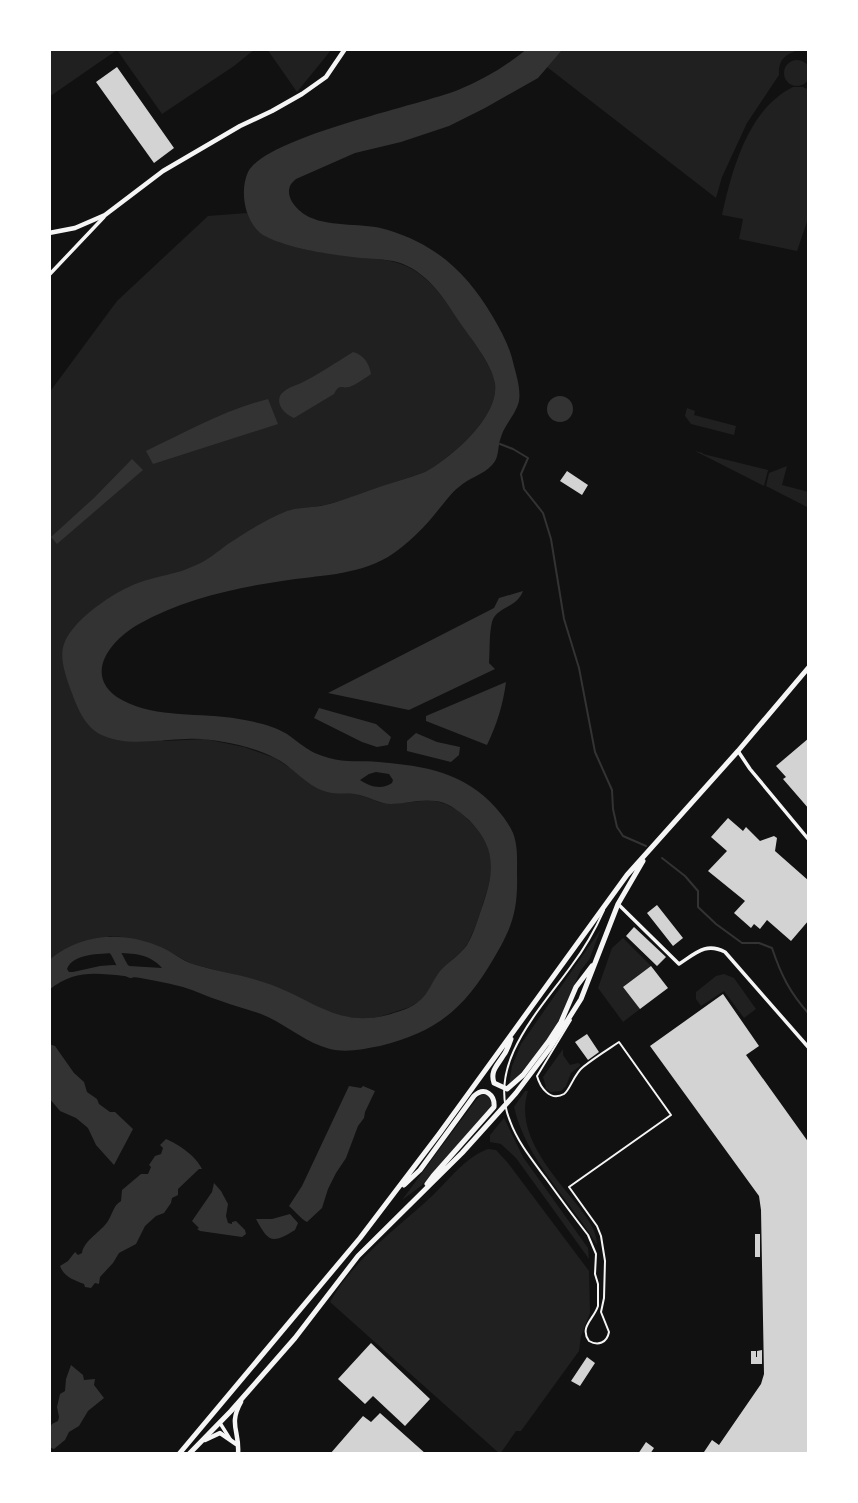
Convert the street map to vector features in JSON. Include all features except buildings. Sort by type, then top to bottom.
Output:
[{"type":"main road","points":[[189,1454],[225,1418],[295,1338],[358,1256],[504,1108],[550,1048],[580,999],[618,904],[649,852],[809,667]]},
{"type":"main road","points":[[179,1454],[313,1296],[392,1196],[627,875],[649,852]]},
{"type":"main road","points":[[514,1030],[492,1076],[494,1083],[506,1089],[523,1075],[542,1051],[561,1022],[576,987],[596,962]]},
{"type":"main road","points":[[392,1196],[420,1170],[474,1096],[479,1091],[486,1091],[494,1100],[494,1107],[432,1176],[422,1193]]},
{"type":"street","points":[[49,275],[105,215],[163,171],[314,87],[330,73],[345,49]]},
{"type":"street","points":[[49,233],[75,228],[105,215]]},
{"type":"street","points":[[738,751],[809,839]]},
{"type":"street","points":[[618,904],[680,964],[709,948],[725,952],[809,1048]]},
{"type":"street","points":[[234,1426],[235,1412],[244,1396]]},
{"type":"street","points":[[225,1418],[238,1434],[238,1454]]},
{"type":"street","points":[[220,1423],[230,1439]]},
{"type":"street","points":[[198,1445],[220,1433],[237,1444]]},
{"type":"lane","points":[[580,999],[566,1029],[537,1076],[546,1093],[554,1096],[564,1094],[583,1067],[620,1042],[671,1115],[569,1188],[597,1226],[601,1236],[605,1261],[601,1312],[610,1332],[607,1339],[600,1343],[594,1343],[585,1335],[585,1328],[596,1313],[598,1298],[596,1254],[593,1245],[527,1153],[509,1120],[504,1095],[507,1070],[516,1045],[593,934],[611,897]]},
{"type":"shaded area","points":[[49,49],[255,49],[162,114],[117,50],[49,97]]},
{"type":"shaded area","points":[[267,49],[332,49],[297,92]]},
{"type":"shaded area","points":[[527,49],[563,49],[538,78],[485,108],[449,126],[401,142],[355,153],[296,179],[290,185],[289,191],[294,204],[309,217],[328,223],[378,228],[406,236],[436,253],[473,287],[504,338],[519,387],[518,406],[503,432],[495,462],[456,489],[415,535],[388,557],[363,568],[245,587],[172,608],[139,624],[118,639],[104,659],[102,670],[103,681],[110,691],[136,706],[164,713],[224,717],[258,723],[282,731],[311,751],[329,758],[428,769],[471,786],[499,811],[515,838],[516,897],[506,936],[472,991],[447,1015],[418,1033],[400,1040],[355,1050],[336,1050],[322,1046],[262,1015],[183,987],[154,980],[85,974],[67,979],[49,990],[49,960],[61,951],[100,937],[128,938],[161,947],[196,965],[267,983],[331,1012],[374,1018],[418,1002],[440,971],[467,945],[489,885],[491,862],[485,841],[469,820],[457,810],[437,801],[387,804],[355,794],[324,791],[275,758],[230,743],[196,739],[135,742],[104,736],[87,723],[79,710],[62,655],[64,644],[76,625],[118,593],[138,583],[200,563],[249,530],[287,511],[330,504],[425,472],[460,447],[481,423],[494,397],[493,376],[480,351],[428,280],[398,262],[311,251],[263,235],[252,223],[245,206],[245,180],[248,172],[261,159],[283,147],[344,124],[458,90],[503,67]],"holes":[[[376,772],[389,774],[392,783],[376,787],[360,780]],[[115,953],[147,957],[162,968],[113,965],[73,972],[67,969],[81,957]]]},
{"type":"shaded area","points":[[563,49],[803,49],[792,52],[782,60],[779,75],[747,123],[722,177],[716,198],[547,67]]},
{"type":"shaded area","points":[[797,60],[806,64],[810,73],[806,82],[797,86],[788,82],[784,73],[788,64]]},
{"type":"shaded area","points":[[793,87],[809,90],[809,216],[797,251],[739,239],[743,219],[722,215],[737,161],[753,125],[777,97]]},
{"type":"shaded area","points":[[247,213],[260,232],[281,243],[390,261],[405,265],[420,275],[445,301],[490,368],[495,384],[489,410],[460,447],[425,472],[340,501],[288,511],[248,532],[191,568],[129,587],[112,596],[77,625],[63,655],[65,671],[73,695],[164,741],[205,739],[244,747],[275,758],[346,793],[382,803],[432,800],[459,811],[480,831],[491,858],[491,873],[468,943],[442,969],[420,1001],[379,1017],[363,1019],[329,1012],[266,983],[192,964],[156,945],[122,937],[110,936],[49,960],[49,393],[117,301],[208,216]]},
{"type":"shaded area","points":[[353,352],[365,360],[371,374],[352,386],[339,387],[334,394],[294,418],[282,410],[279,400],[283,392]]},
{"type":"shaded area","points":[[560,396],[570,399],[573,409],[570,419],[560,422],[550,419],[547,409],[550,399]]},
{"type":"shaded area","points":[[268,399],[278,424],[153,464],[146,451],[221,415]]},
{"type":"shaded area","points":[[687,408],[695,411],[694,415],[736,426],[734,435],[691,424],[685,416]]},
{"type":"shaded area","points":[[695,451],[768,470],[764,486]]},
{"type":"shaded area","points":[[132,459],[143,470],[57,544],[51,537]]},
{"type":"shaded area","points":[[787,466],[782,485],[809,492],[809,508],[766,486],[769,473]]},
{"type":"shaded area","points":[[523,591],[516,601],[494,617],[492,622],[489,663],[495,669],[409,710],[328,693],[494,608],[499,598]]},
{"type":"shaded area","points":[[506,682],[499,714],[487,745],[426,721],[426,716]]},
{"type":"shaded area","points":[[319,708],[376,724],[391,737],[388,745],[377,747],[362,742],[314,718]]},
{"type":"shaded area","points":[[416,733],[437,742],[460,747],[459,755],[451,762],[407,751],[407,741]]},
{"type":"shaded area","points":[[601,929],[589,960],[581,970],[556,1026],[535,1056],[509,1084],[512,1066],[521,1044]]},
{"type":"shaded area","points":[[623,938],[651,966],[623,987],[640,1009],[623,1022],[598,988],[612,948]]},
{"type":"shaded area","points":[[724,974],[734,978],[756,1009],[744,1018],[724,991],[701,1006],[696,999],[696,992],[716,976]]},
{"type":"shaded area","points":[[49,1044],[55,1046],[74,1073],[84,1082],[87,1092],[133,1129],[114,1165],[96,1145],[88,1128],[76,1118],[60,1111],[49,1098]]},
{"type":"shaded area","points":[[563,1049],[563,1055],[570,1065],[578,1063],[580,1066],[571,1073],[561,1091],[551,1092],[545,1088],[543,1077]]},
{"type":"shaded area","points":[[349,1086],[363,1086],[375,1091],[346,1158],[328,1189],[322,1208],[307,1222],[289,1206],[302,1186]]},
{"type":"shaded area","points":[[525,1091],[528,1091],[526,1123],[538,1153],[591,1224],[597,1245],[528,1145],[514,1107]]},
{"type":"shaded area","points":[[481,1095],[487,1095],[491,1107],[421,1186],[402,1200],[476,1100]]},
{"type":"shaded area","points":[[504,1118],[523,1157],[588,1248],[589,1259],[516,1158],[501,1144],[490,1142],[490,1135]]},
{"type":"shaded area","points":[[166,1139],[186,1151],[202,1169],[178,1189],[178,1195],[172,1198],[164,1213],[145,1226],[136,1244],[119,1253],[100,1277],[99,1284],[95,1283],[91,1288],[85,1287],[67,1275],[60,1266],[75,1252],[78,1255],[82,1253],[86,1244],[105,1225],[121,1201],[122,1190],[141,1174],[148,1174],[151,1167],[149,1165],[155,1156],[161,1154],[163,1148],[160,1145]]},
{"type":"shaded area","points":[[488,1149],[496,1150],[508,1163],[589,1271],[590,1313],[581,1336],[579,1351],[521,1431],[516,1431],[500,1454],[330,1302],[351,1272],[376,1246],[464,1163]]},
{"type":"shaded area","points":[[214,1183],[228,1204],[228,1223],[236,1221],[245,1230],[246,1234],[242,1237],[200,1231],[192,1221],[212,1192]]},
{"type":"shaded area","points":[[290,1214],[298,1223],[295,1230],[275,1239],[267,1236],[256,1219],[272,1219]]},
{"type":"shaded area","points":[[71,1365],[83,1375],[84,1380],[95,1379],[94,1385],[104,1398],[88,1411],[79,1426],[69,1432],[65,1440],[54,1449],[49,1447],[49,1430],[52,1424],[58,1421],[60,1394],[65,1391]]},
{"type":"waterway","points":[[500,444],[528,458],[521,474],[524,489],[543,513],[551,539],[564,619],[579,668],[595,752],[612,790],[617,827],[623,836],[646,846]]},
{"type":"waterway","points":[[662,858],[685,876],[698,891],[698,907],[716,924],[742,943],[759,943],[772,948],[787,983],[809,1014]]},
{"type":"waterway","points":[[112,948],[125,969],[131,973]]}]
